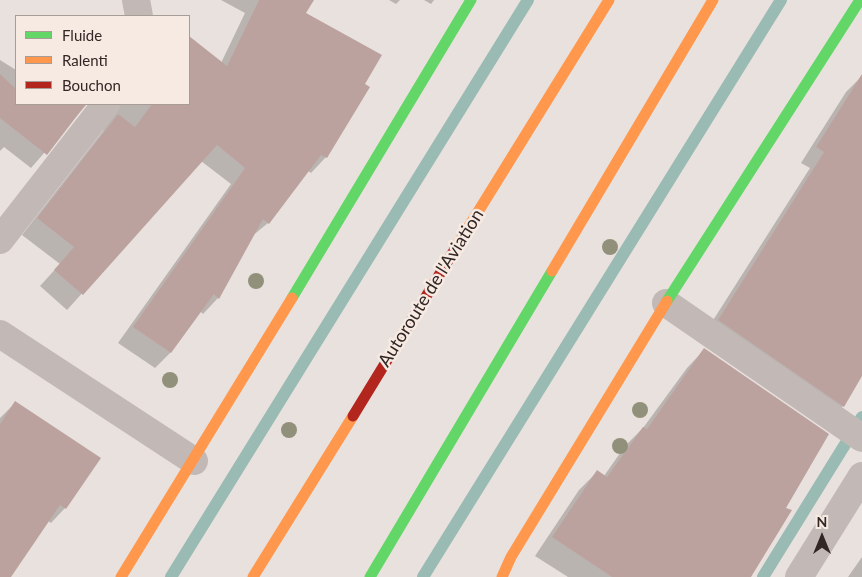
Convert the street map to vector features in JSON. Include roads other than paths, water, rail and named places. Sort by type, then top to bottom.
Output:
[{"type":"main road","points":[[121,577],[194,461],[471,0]]},
{"type":"main road","name":"Autoroute de l'Aviation","points":[[253,577],[609,0]]},
{"type":"main road","points":[[370,577],[713,0]]},
{"type":"main road","points":[[502,577],[511,558],[666,303],[859,8]]},
{"type":"street","points":[[136,0],[139,15]]},
{"type":"street","points":[[0,240],[105,105]]},
{"type":"street","points":[[666,303],[862,438]]},
{"type":"street","points":[[0,334],[194,461]]},
{"type":"street","points":[[799,577],[862,476]]},
{"type":"waterway","points":[[171,577],[528,0]]},
{"type":"waterway","points":[[423,577],[781,0]]},
{"type":"waterway","points":[[763,577],[862,417]]}]
